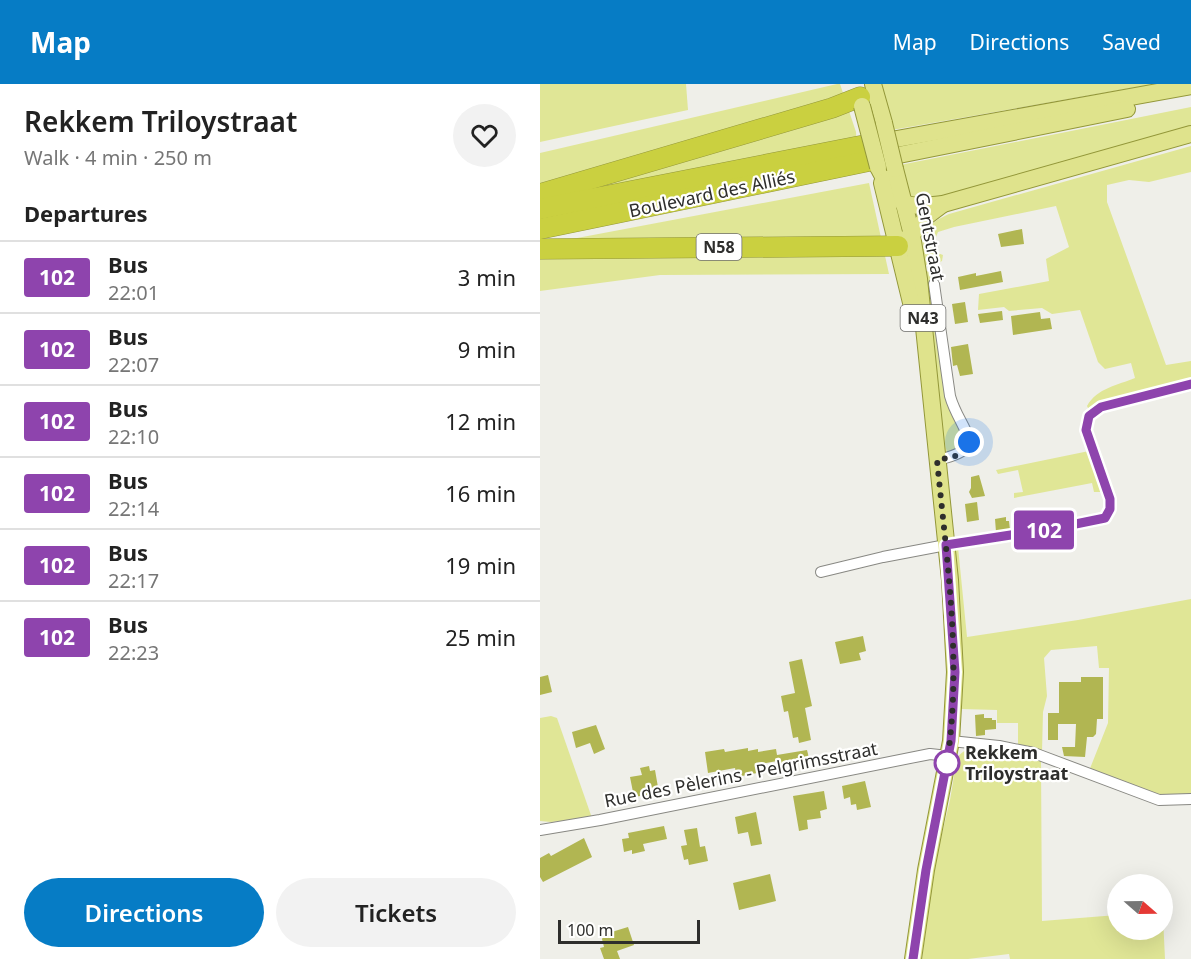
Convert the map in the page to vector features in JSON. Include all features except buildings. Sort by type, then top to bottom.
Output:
[{"type":"highway","points":[[540,194],[867,97]]},
{"type":"highway","name":"Boulevard des Alliés","points":[[540,209],[882,148]]},
{"type":"highway","name":"Boulevard des Alliés","points":[[540,229],[653,207],[882,148]]},
{"type":"highway","name":"N58","points":[[540,249],[905,240]]},
{"type":"main road","points":[[882,148],[1191,86]]},
{"type":"main road","name":"Gentstraat","points":[[867,97],[896,197]]},
{"type":"main road","name":"N43","points":[[867,97],[896,197],[931,401],[946,545],[955,672],[949,748],[926,870],[913,959]]},
{"type":"main road","points":[[882,148],[1191,97]]},
{"type":"main road","points":[[896,197],[915,207],[944,204],[1191,134]]},
{"type":"main road","points":[[905,240],[927,216],[944,204]]},
{"type":"street","name":"Gentstraat","points":[[934,284],[950,396],[969,442],[964,452],[957,456],[937,460]]},
{"type":"street","points":[[821,572],[946,545]]},
{"type":"street","name":"Rue des Pèlerins - Pelgrimsstraat","points":[[540,830],[930,754],[949,748],[999,746],[1034,753],[1160,800],[1191,799]]},
{"type":"lane","points":[[946,545],[1105,518],[1110,509],[1110,499],[1086,430],[1089,416],[1101,407],[1191,384]]},
{"type":"green space","points":[[540,84],[686,84],[688,110],[540,142]]},
{"type":"green space","points":[[840,84],[856,132],[857,146],[540,204],[540,153]]},
{"type":"green space","points":[[880,84],[1154,84],[892,130]]},
{"type":"green space","points":[[1191,107],[1191,127],[939,199],[914,202],[908,195],[900,165]]},
{"type":"green space","points":[[1191,146],[1191,172],[1149,182],[1129,180],[1107,185],[1107,202],[1166,365],[1191,361],[1191,381],[1100,403],[1090,412],[1087,406],[1096,395],[1135,378],[1131,363],[1105,369],[1098,362],[1080,310],[1052,314],[1042,308],[1009,311],[1004,307],[978,310],[979,294],[1049,281],[1046,259],[1069,247],[1056,206],[938,232],[932,247],[935,252],[943,255],[942,261],[934,265],[924,265],[922,247],[925,234],[928,228],[940,218]]},
{"type":"green space","points":[[869,183],[889,274],[660,275],[540,291],[540,245]]},
{"type":"green space","points":[[930,271],[944,378],[964,435],[964,449],[944,453],[924,272]]},
{"type":"green space","points":[[1089,451],[1104,492],[1094,492],[1092,483],[1014,498],[1014,493],[1023,492],[1018,470],[998,474],[996,470]]},
{"type":"green space","points":[[958,547],[967,637],[1078,620],[1191,599],[1191,795],[1158,794],[1089,771],[1108,723],[1109,668],[1099,668],[1097,646],[1051,650],[1044,658],[1047,696],[1043,712],[1042,752],[1018,747],[1018,723],[997,723],[997,710],[961,709],[954,548]]},
{"type":"green space","points":[[551,716],[557,718],[592,818],[540,821],[540,718]]},
{"type":"green space","points":[[978,748],[1041,761],[1042,921],[1107,916],[1107,940],[1164,940],[1165,959],[1010,959],[1009,954],[968,959],[922,959],[934,867],[950,800],[957,758],[966,750]]},
{"type":"bus line","name":"102","points":[[913,959],[926,870],[951,741],[955,672],[946,545],[1105,518],[1110,509],[1110,499],[1086,430],[1089,416],[1101,407],[1191,384]]},
{"type":"place","name":"Rekkem Triloystraat","points":[[947,763]]},
{"type":"route","points":[[947,763],[946,769],[951,741],[955,672],[950,580],[937,460],[957,456],[964,452],[969,442]]}]
